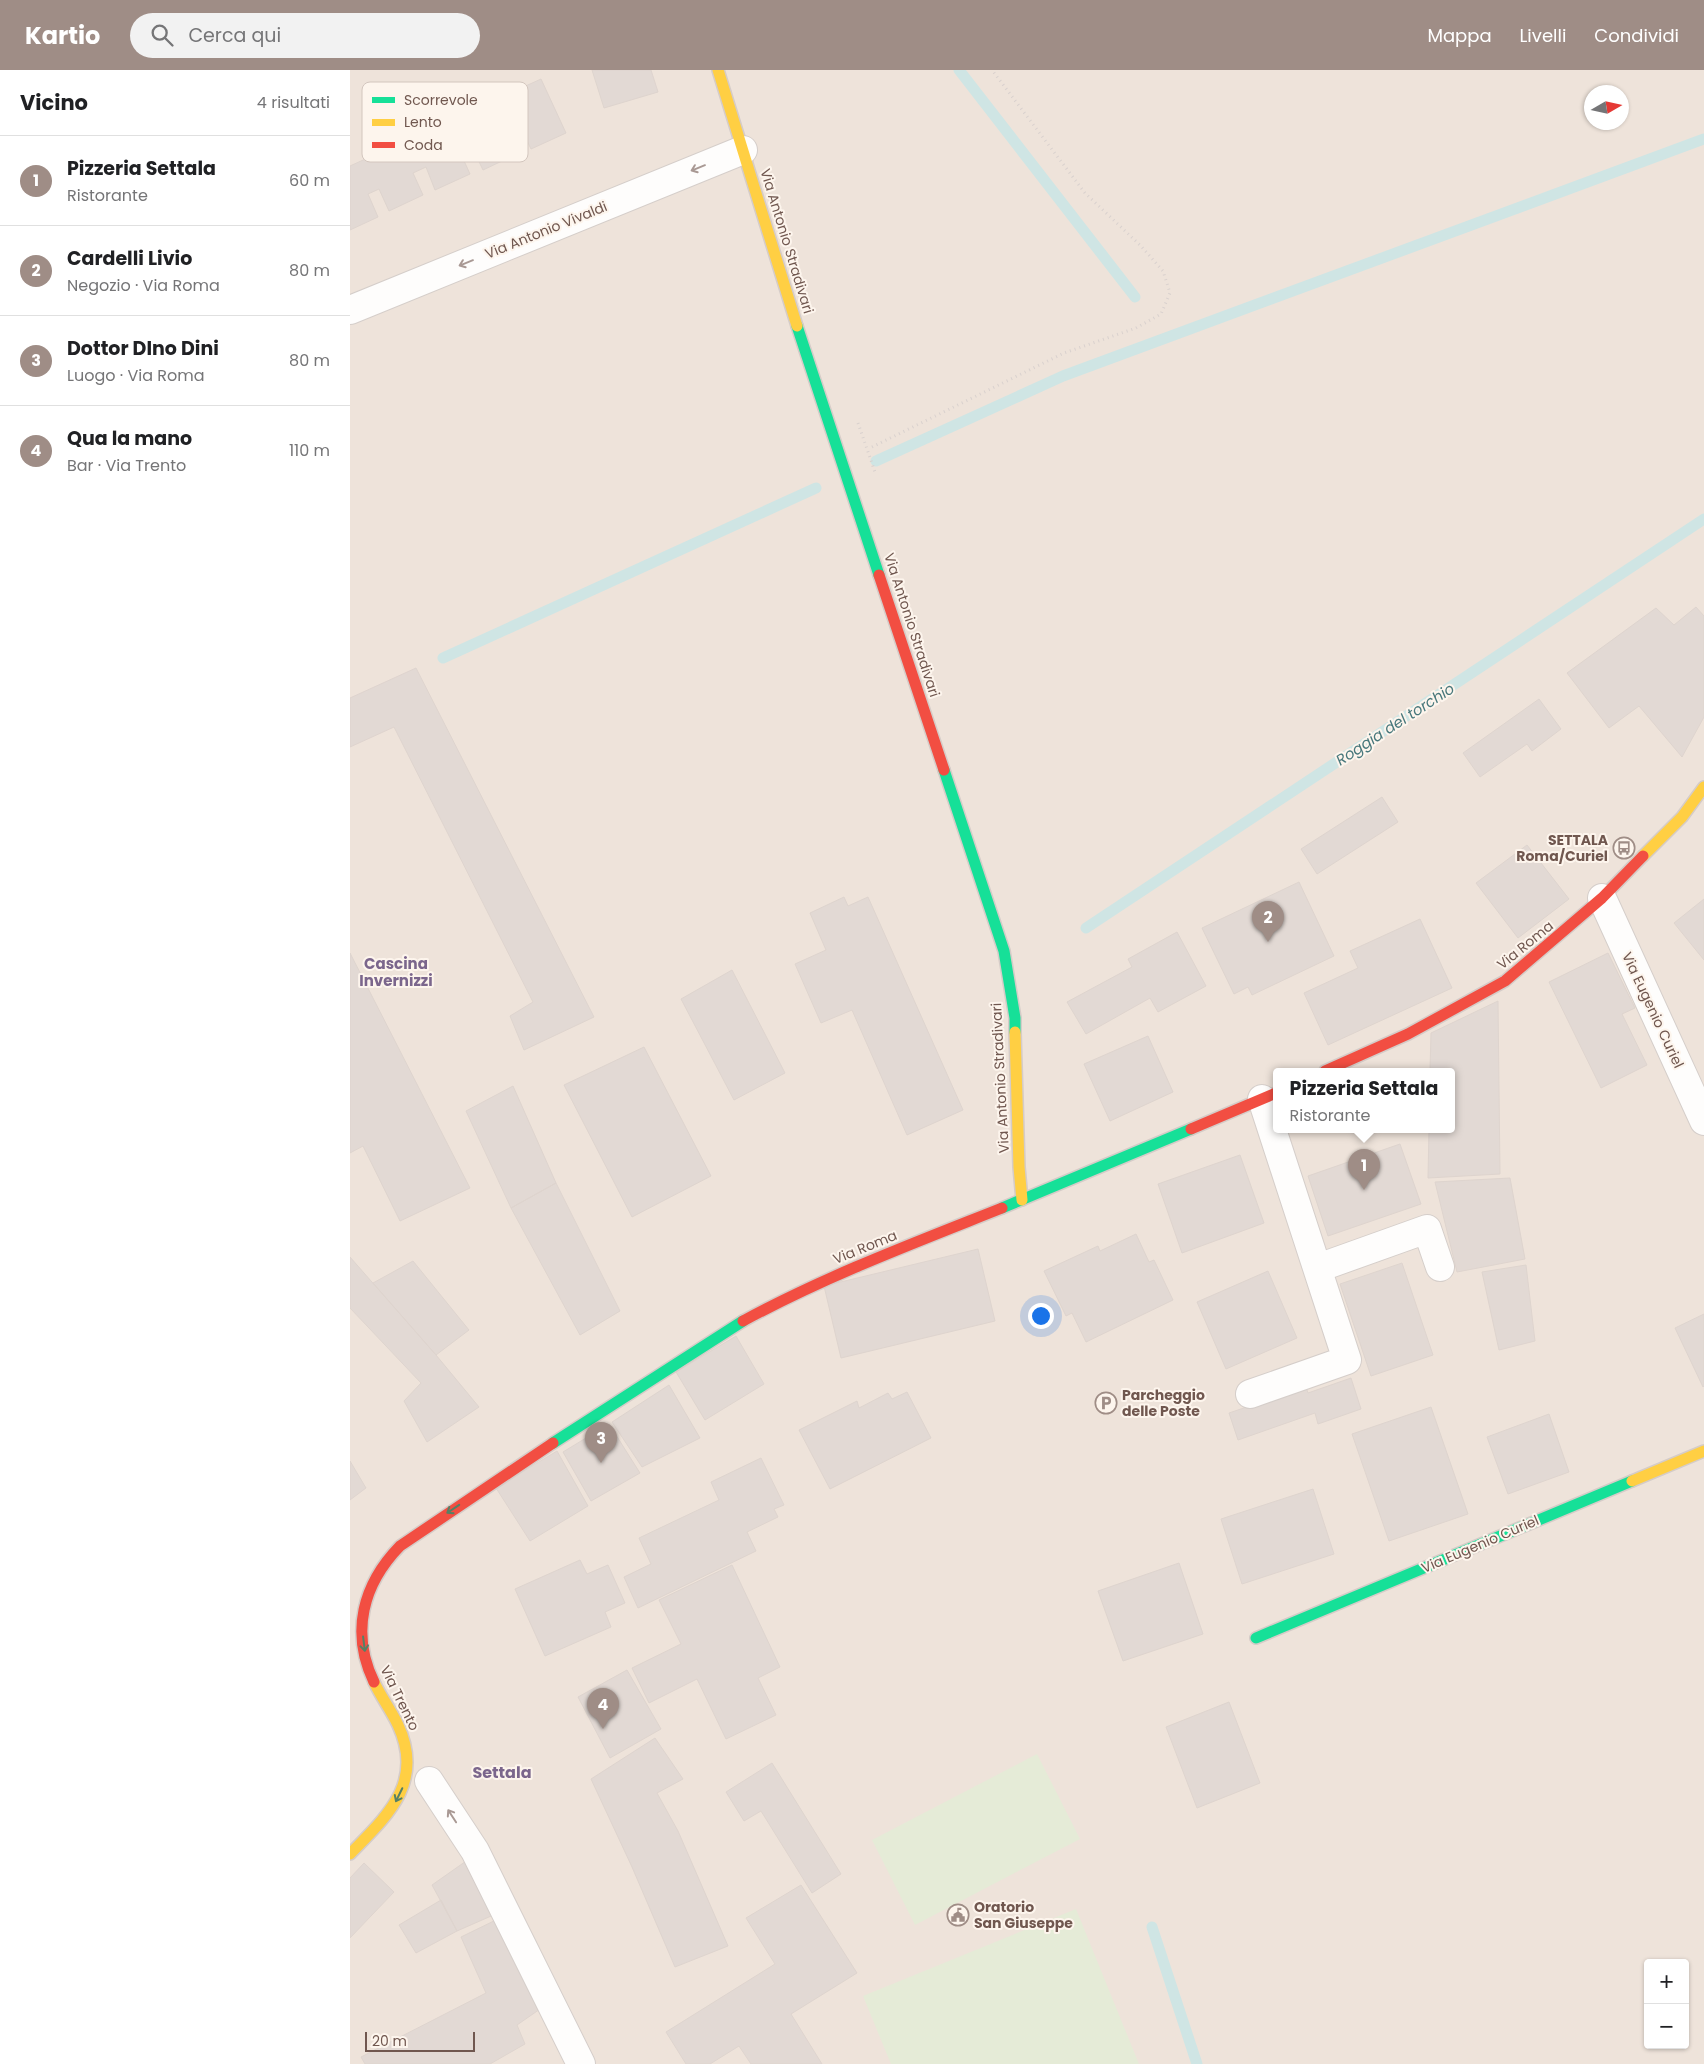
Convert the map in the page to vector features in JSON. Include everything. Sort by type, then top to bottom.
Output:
[{"type":"street","name":"Via Antonio Stradivari","points":[[718,70],[806,356],[1004,951],[1015,1018],[1018,1168],[1022,1200]]},
{"type":"street","name":"Via Antonio Vivaldi","points":[[350,310],[743,150]]},
{"type":"street","name":"Via Roma","points":[[1333,1068],[1408,1034],[1505,981],[1602,898],[1682,817],[1704,787]]},
{"type":"street","name":"Via Eugenio Curiel","points":[[1602,898],[1704,1121]]},
{"type":"street","name":"Via Roma","points":[[358,1596],[400,1546],[494,1482],[763,1309],[846,1270],[1022,1200],[1269,1096]]},
{"type":"street","points":[[1269,1096],[1273,1110]]},
{"type":"street","points":[[1250,1394],[1347,1360],[1318,1268],[1280,1133]]},
{"type":"street","points":[[1318,1268],[1427,1229],[1440,1267]]},
{"type":"street","name":"Via Eugenio Curiel","points":[[1256,1638],[1704,1451]]},
{"type":"street","name":"Via Trento","points":[[350,1854],[390,1811],[399,1798],[407,1769],[403,1733],[366,1661],[358,1596]]},
{"type":"street","points":[[429,1781],[475,1851],[580,2064]]},
{"type":"path","points":[[842,462],[1064,353],[1136,328],[1161,314],[1170,293],[1163,271],[1141,246],[1085,193],[992,70]]},
{"type":"path","points":[[858,423],[879,485]]},
{"type":"shaded area","points":[[350,70],[1704,70],[1704,2064],[350,2064]]},
{"type":"green space","points":[[1037,1754],[1080,1839],[915,1925],[872,1840]]},
{"type":"green space","points":[[1076,1909],[1139,2064],[891,2064],[863,1996]]},
{"type":"building","points":[[592,70],[651,70],[658,92],[604,108]]},
{"type":"building","points":[[541,79],[566,133],[531,149],[528,143],[528,85]]},
{"type":"building","points":[[362,161],[465,162],[470,174],[435,190],[426,167],[413,173],[423,195],[389,211],[379,189],[368,194],[378,217],[350,230],[350,166]]},
{"type":"building","points":[[479,162],[500,162],[483,170]]},
{"type":"building","points":[[1696,607],[1704,616],[1704,717],[1682,757],[1639,706],[1609,728],[1567,673],[1656,608],[1674,625]]},
{"type":"building","points":[[416,668],[594,1017],[524,1050],[510,1016],[533,1002],[394,727],[350,747],[350,698]]},
{"type":"building","points":[[1539,699],[1561,729],[1532,751],[1527,744],[1480,777],[1463,753]]},
{"type":"building","points":[[1382,797],[1398,822],[1317,874],[1301,849]]},
{"type":"building","points":[[1527,845],[1569,899],[1518,938],[1476,883]]},
{"type":"building","points":[[1299,882],[1334,956],[1252,995],[1248,987],[1234,994],[1202,928]]},
{"type":"building","points":[[844,897],[848,906],[868,897],[963,1110],[907,1135],[852,1010],[821,1023],[795,964],[826,950],[810,913]]},
{"type":"building","points":[[1704,899],[1704,960],[1674,923]]},
{"type":"building","points":[[1420,919],[1452,988],[1328,1045],[1304,993],[1358,968],[1350,951]]},
{"type":"building","points":[[1177,932],[1206,986],[1158,1012],[1150,998],[1086,1034],[1067,1002],[1132,967],[1128,959]]},
{"type":"building","points":[[350,953],[470,1188],[400,1221],[363,1146],[350,1153]]},
{"type":"building","points":[[1608,953],[1635,1008],[1622,1014],[1647,1065],[1601,1088],[1549,982]]},
{"type":"building","points":[[732,970],[785,1073],[734,1100],[681,999]]},
{"type":"building","points":[[1498,1001],[1500,1174],[1428,1178],[1429,1133],[1455,1133],[1455,1068],[1430,1068],[1431,1033]]},
{"type":"building","points":[[1148,1036],[1173,1092],[1110,1121],[1084,1064]]},
{"type":"building","points":[[644,1047],[711,1176],[632,1217],[564,1085]]},
{"type":"building","points":[[513,1086],[556,1183],[511,1208],[466,1111]]},
{"type":"building","points":[[1400,1144],[1421,1204],[1328,1236],[1308,1176]]},
{"type":"building","points":[[1240,1155],[1264,1223],[1182,1253],[1158,1184]]},
{"type":"building","points":[[1510,1178],[1525,1259],[1457,1272],[1435,1182]]},
{"type":"building","points":[[556,1183],[620,1311],[580,1335],[511,1208]]},
{"type":"building","points":[[1136,1234],[1149,1262],[1154,1260],[1173,1300],[1086,1342],[1072,1313],[1066,1316],[1044,1271],[1098,1246],[1100,1251]]},
{"type":"building","points":[[978,1249],[995,1321],[841,1358],[824,1286]]},
{"type":"building","points":[[350,1257],[479,1407],[427,1442],[404,1401],[421,1383],[350,1308]]},
{"type":"building","points":[[413,1261],[469,1330],[436,1355],[373,1283]]},
{"type":"building","points":[[1402,1263],[1433,1355],[1371,1376],[1340,1284]]},
{"type":"building","points":[[1526,1265],[1535,1341],[1499,1350],[1482,1272]]},
{"type":"building","points":[[1268,1271],[1297,1338],[1226,1369],[1197,1302]]},
{"type":"building","points":[[1704,1314],[1704,1386],[1703,1387],[1675,1328]]},
{"type":"building","points":[[736,1336],[764,1384],[705,1420],[676,1372]]},
{"type":"building","points":[[1351,1378],[1361,1409],[1318,1424],[1315,1413],[1238,1440],[1229,1413],[1306,1387],[1308,1393]]},
{"type":"building","points":[[669,1385],[700,1438],[642,1467],[612,1422]]},
{"type":"building","points":[[907,1392],[931,1438],[830,1489],[799,1430],[857,1401],[859,1408],[888,1393],[892,1399]]},
{"type":"building","points":[[1431,1407],[1468,1514],[1389,1541],[1352,1434]]},
{"type":"building","points":[[1549,1414],[1569,1472],[1508,1494],[1487,1437]]},
{"type":"building","points":[[609,1424],[640,1473],[591,1501],[563,1452]]},
{"type":"building","points":[[557,1451],[588,1506],[530,1541],[496,1488]]},
{"type":"building","points":[[761,1458],[784,1505],[774,1509],[778,1517],[747,1532],[756,1551],[638,1608],[624,1577],[651,1564],[639,1538],[719,1500],[711,1482]]},
{"type":"building","points":[[350,1461],[366,1488],[350,1500]]},
{"type":"building","points":[[1313,1489],[1334,1554],[1242,1584],[1221,1519]]},
{"type":"building","points":[[580,1560],[587,1574],[608,1565],[625,1603],[605,1612],[611,1627],[545,1656],[515,1589]]},
{"type":"building","points":[[1179,1563],[1203,1634],[1123,1661],[1098,1591]]},
{"type":"building","points":[[732,1565],[780,1667],[758,1678],[776,1715],[726,1739],[697,1679],[649,1703],[632,1668],[681,1644],[659,1600]]},
{"type":"building","points":[[627,1670],[661,1729],[610,1758],[578,1697]]},
{"type":"building","points":[[1229,1702],[1260,1783],[1197,1808],[1166,1727]]},
{"type":"building","points":[[655,1738],[683,1779],[657,1793],[678,1831],[728,1946],[675,1967],[632,1867],[591,1779]]},
{"type":"building","points":[[772,1763],[841,1874],[812,1893],[761,1811],[744,1821],[726,1792]]},
{"type":"building","points":[[469,1859],[498,1913],[457,1931],[432,1885]]},
{"type":"building","points":[[364,1863],[394,1892],[350,1938],[350,1878]]},
{"type":"building","points":[[801,1885],[857,1973],[791,2014],[822,2064],[751,2064],[739,2046],[710,2064],[686,2064],[666,2032],[775,1964],[746,1918]]},
{"type":"building","points":[[441,1900],[457,1931],[416,1953],[399,1925]]},
{"type":"building","points":[[500,1918],[543,2007],[517,2025],[525,2044],[490,2064],[365,2064],[361,2057],[486,1993],[461,1937]]},
{"type":"waterway","points":[[959,70],[1135,297]]},
{"type":"waterway","points":[[876,461],[1063,376],[1704,139]]},
{"type":"waterway","points":[[443,658],[816,488]]},
{"type":"waterway","name":"Roggia del torchio","points":[[1086,928],[1704,519]]},
{"type":"waterway","name":"Roggia del torchio","points":[[1152,1927],[1197,2064]]},
{"type":"traffic: fast","points":[[797,326],[879,575]]},
{"type":"traffic: fast","points":[[944,770],[1004,951],[1015,1018],[1015,1032]]},
{"type":"traffic: fast","points":[[1002,1208],[1191,1129]]},
{"type":"traffic: fast","points":[[553,1443],[743,1321]]},
{"type":"traffic: fast","points":[[1256,1638],[1632,1481]]},
{"type":"traffic: slow","points":[[718,70],[797,326]]},
{"type":"traffic: slow","points":[[1643,856],[1682,817],[1704,787]]},
{"type":"traffic: slow","points":[[1015,1032],[1019,1167],[1022,1200]]},
{"type":"traffic: slow","points":[[1632,1481],[1704,1451]]},
{"type":"traffic: slow","points":[[350,1854],[389,1812],[398,1797],[404,1781],[407,1764],[405,1746],[398,1725],[374,1682]]},
{"type":"traffic: jam","points":[[879,575],[944,770]]},
{"type":"traffic: jam","points":[[1332,1068],[1408,1034],[1505,981],[1602,898],[1643,856]]},
{"type":"traffic: jam","points":[[1191,1129],[1273,1094]]},
{"type":"traffic: jam","points":[[743,1321],[838,1275],[1002,1208]]},
{"type":"traffic: jam","points":[[374,1682],[363,1645],[362,1627],[369,1593],[387,1561],[400,1546],[553,1443]]},
{"type":"place","name":"SETTALA Roma/Curiel","points":[[1624,848]]},
{"type":"place","name":"Cardelli Livio","points":[[1268,942]]},
{"type":"place","name":"Pizzeria Settala","points":[[1364,1190]]},
{"type":"place","name":"Parcheggio delle Poste","points":[[1106,1403]]},
{"type":"place","name":"Dottor DIno Dini","points":[[601,1463]]},
{"type":"place","name":"Qua la mano","points":[[603,1729]]},
{"type":"place","name":"Oratorio San Giuseppe","points":[[958,1915]]},
{"type":"district","name":"Cascina Invernizzi","points":[[396,972]]},
{"type":"district","name":"Settala","points":[[502,1772]]}]
